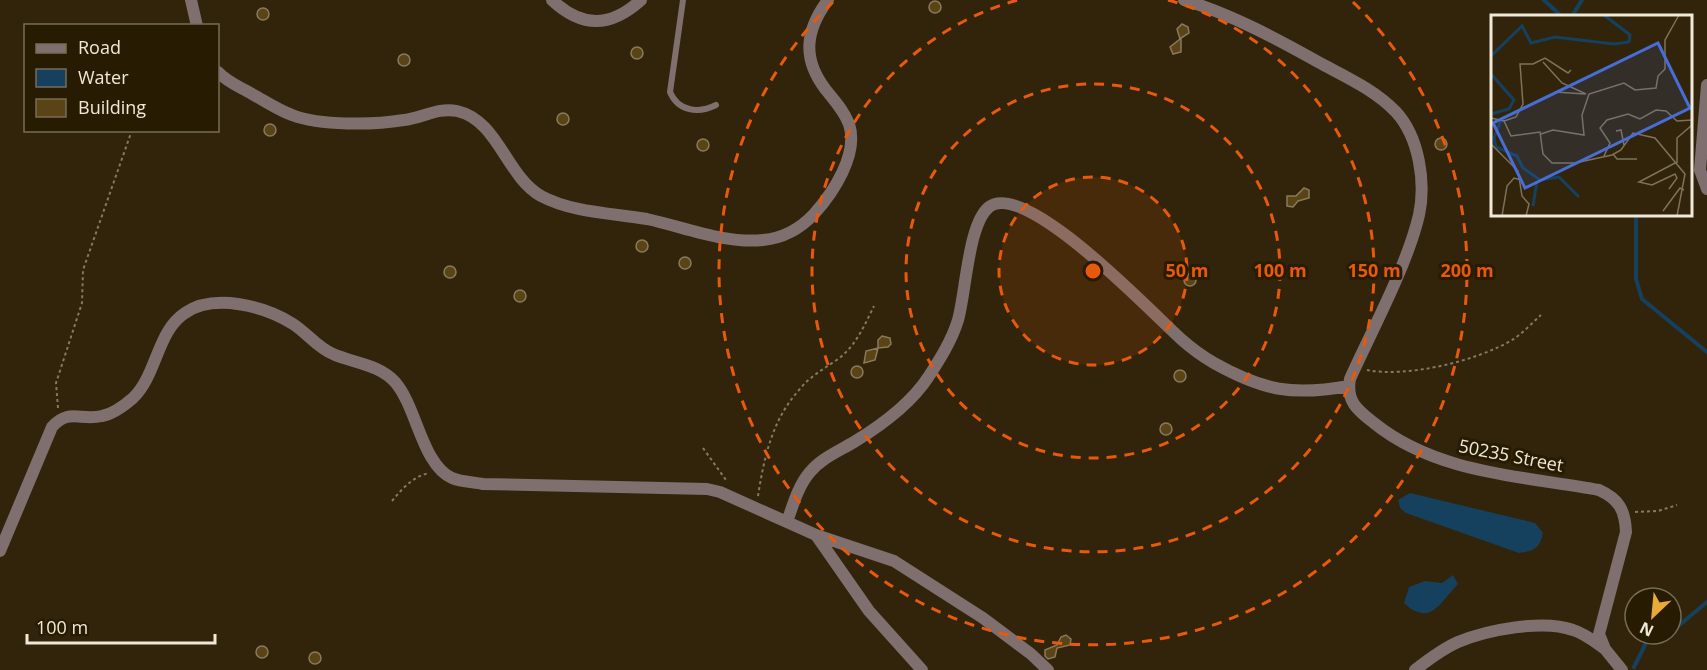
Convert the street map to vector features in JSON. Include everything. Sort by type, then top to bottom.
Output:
[{"type":"street","points":[[191,0],[197,24]]},
{"type":"street","points":[[552,0],[581,20],[598,22],[619,16],[641,0]]},
{"type":"street","points":[[219,73],[288,114],[304,119],[387,122],[407,120],[434,111],[459,111],[480,124],[520,178],[543,197],[588,210],[646,219],[714,235],[763,240],[783,236],[802,227],[832,190],[845,165],[850,147],[850,126],[842,109],[812,70],[809,58],[808,46],[813,28],[828,0]]},
{"type":"street","points":[[787,522],[803,482],[816,466],[881,425],[927,380],[957,322],[977,230],[983,215],[997,204],[1005,202],[1058,231],[1112,272],[1181,339],[1202,355],[1230,371],[1292,392],[1320,391],[1349,386],[1355,367],[1411,241],[1419,214],[1419,169],[1413,139],[1397,113],[1379,96],[1297,50],[1217,12],[1184,0]]},
{"type":"street","points":[[1707,87],[1700,170],[1707,189]]},
{"type":"street","points":[[0,552],[52,427],[59,419],[66,415],[103,416],[134,397],[175,322],[190,309],[215,304],[244,306],[281,317],[333,354],[386,374],[408,399],[428,450],[440,471],[450,477],[483,484],[707,489],[720,492],[816,535],[894,561],[983,618],[1031,654],[1048,670]]},
{"type":"street","name":"50235 Street","points":[[1349,386],[1351,403],[1363,415],[1385,432],[1415,448],[1466,467],[1599,490],[1612,496],[1623,511]]},
{"type":"street","points":[[1622,670],[1605,649],[1599,634],[1623,552],[1626,532],[1623,511]]},
{"type":"street","points":[[816,535],[869,611],[922,670]]},
{"type":"street","points":[[1416,670],[1437,653],[1459,642],[1489,633],[1542,625],[1575,630],[1605,649]]},
{"type":"lane","points":[[683,0],[670,92],[674,99],[688,109],[707,110],[716,105]]},
{"type":"path","points":[[59,419],[56,383],[82,303],[83,270],[131,132]]},
{"type":"path","points":[[756,508],[766,447],[780,417],[797,391],[816,372],[840,358],[858,337],[874,306]]},
{"type":"path","points":[[1355,367],[1384,374],[1451,363],[1513,340],[1540,315]]},
{"type":"path","points":[[703,448],[729,484]]},
{"type":"path","points":[[392,501],[404,486],[420,475],[440,471]]},
{"type":"path","points":[[1623,511],[1658,511],[1677,505]]},
{"type":"water","points":[[1410,493],[1535,523],[1543,533],[1542,538],[1536,548],[1519,553],[1406,513],[1400,508],[1398,500]]},
{"type":"water","points":[[1453,575],[1458,584],[1435,609],[1421,613],[1404,603],[1409,587],[1425,581],[1442,583]]},
{"type":"building","points":[[937,1],[941,7],[937,13],[933,13],[929,5]]},
{"type":"building","points":[[265,8],[269,14],[265,20],[261,20],[257,12]]},
{"type":"building","points":[[1182,24],[1188,27],[1189,33],[1181,38],[1181,52],[1173,54],[1170,47],[1180,39],[1177,29]]},
{"type":"building","points":[[639,47],[643,53],[639,59],[635,59],[631,51]]},
{"type":"building","points":[[406,54],[410,60],[406,66],[402,66],[398,58]]},
{"type":"building","points":[[565,113],[569,119],[565,125],[561,125],[557,117]]},
{"type":"building","points":[[272,124],[276,130],[272,136],[268,136],[264,128]]},
{"type":"building","points":[[1443,138],[1447,144],[1443,150],[1439,150],[1435,142]]},
{"type":"building","points":[[705,139],[709,145],[705,151],[701,151],[697,143]]},
{"type":"building","points":[[1304,188],[1309,190],[1309,198],[1298,201],[1293,207],[1287,206],[1287,196],[1296,196]]},
{"type":"building","points":[[644,240],[648,246],[644,252],[640,252],[636,244]]},
{"type":"building","points":[[687,257],[691,263],[687,269],[683,269],[679,261]]},
{"type":"building","points":[[452,266],[456,272],[452,278],[448,278],[444,270]]},
{"type":"building","points":[[1192,274],[1196,280],[1192,286],[1188,286],[1184,278]]},
{"type":"building","points":[[522,290],[526,296],[522,302],[518,302],[514,294]]},
{"type":"building","points":[[882,336],[890,338],[891,344],[888,347],[878,348],[878,340]]},
{"type":"building","points":[[878,348],[875,360],[864,363],[866,351]]},
{"type":"building","points":[[859,366],[862,367],[862,377],[855,378],[852,377],[851,370],[852,367]]},
{"type":"building","points":[[1182,370],[1186,376],[1182,382],[1178,382],[1174,374]]},
{"type":"building","points":[[1168,423],[1172,429],[1168,435],[1164,435],[1160,427]]},
{"type":"building","points":[[1066,635],[1071,639],[1070,645],[1057,648],[1055,657],[1048,659],[1045,656],[1045,650],[1057,645],[1061,637]]},
{"type":"building","points":[[264,646],[268,652],[264,658],[260,658],[256,650]]},
{"type":"building","points":[[317,652],[321,658],[317,664],[313,664],[309,656]]},
{"type":"waterway","points":[[1544,0],[1560,15]]},
{"type":"waterway","points":[[1573,15],[1582,0]]},
{"type":"waterway","points":[[1636,216],[1636,279],[1642,299],[1707,352]]},
{"type":"waterway","points":[[1683,622],[1707,602]]},
{"type":"waterway","points":[[1634,667],[1644,646]]}]
